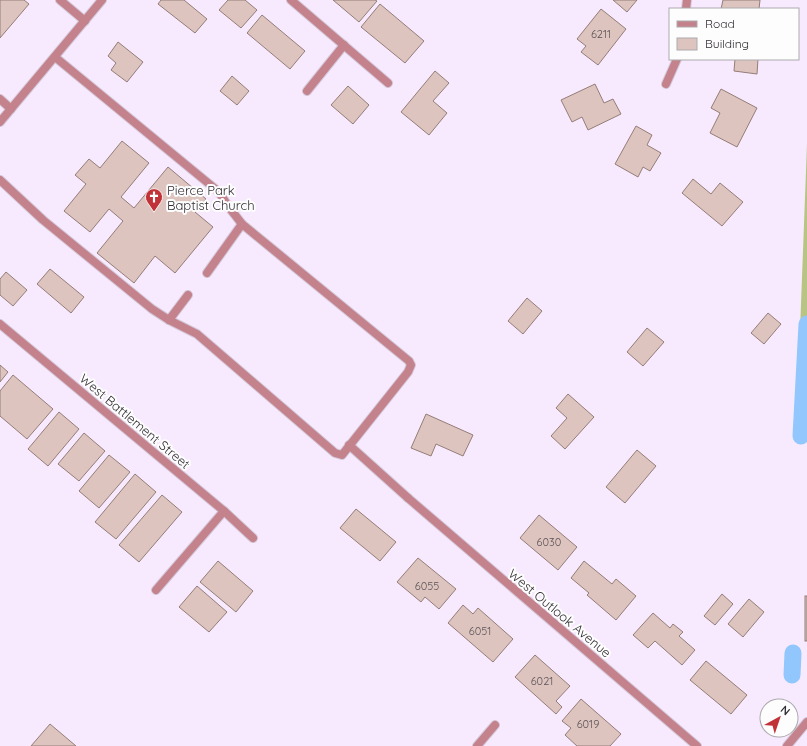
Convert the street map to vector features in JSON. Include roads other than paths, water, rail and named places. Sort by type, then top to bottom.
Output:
[{"type":"street","points":[[60,0],[85,21]]},
{"type":"street","points":[[0,122],[102,0]]},
{"type":"street","points":[[291,0],[388,83]]},
{"type":"street","points":[[307,91],[344,46]]},
{"type":"street","points":[[0,180],[43,220],[152,309],[169,320],[197,334],[335,453],[342,455],[408,372],[411,365],[409,361],[242,224],[219,192],[55,57]]},
{"type":"street","points":[[666,84],[677,60]]},
{"type":"street","points":[[0,99],[12,109]]},
{"type":"street","points":[[207,273],[242,224]]},
{"type":"street","points":[[169,320],[188,295]]},
{"type":"street","name":"West Battlement Street","points":[[0,324],[224,511],[253,538]]},
{"type":"street","name":"West Outlook Avenue","points":[[350,445],[408,498],[697,746]]},
{"type":"street","points":[[156,590],[224,511]]},
{"type":"street","points":[[787,746],[807,722]]},
{"type":"street","points":[[477,746],[495,725]]},
{"type":"waterway","points":[[801,436],[807,324]]},
{"type":"waterway","points":[[792,675],[793,653]]},
{"type":"place","name":"Pierce Park Baptist Church","points":[[154,212]]}]
